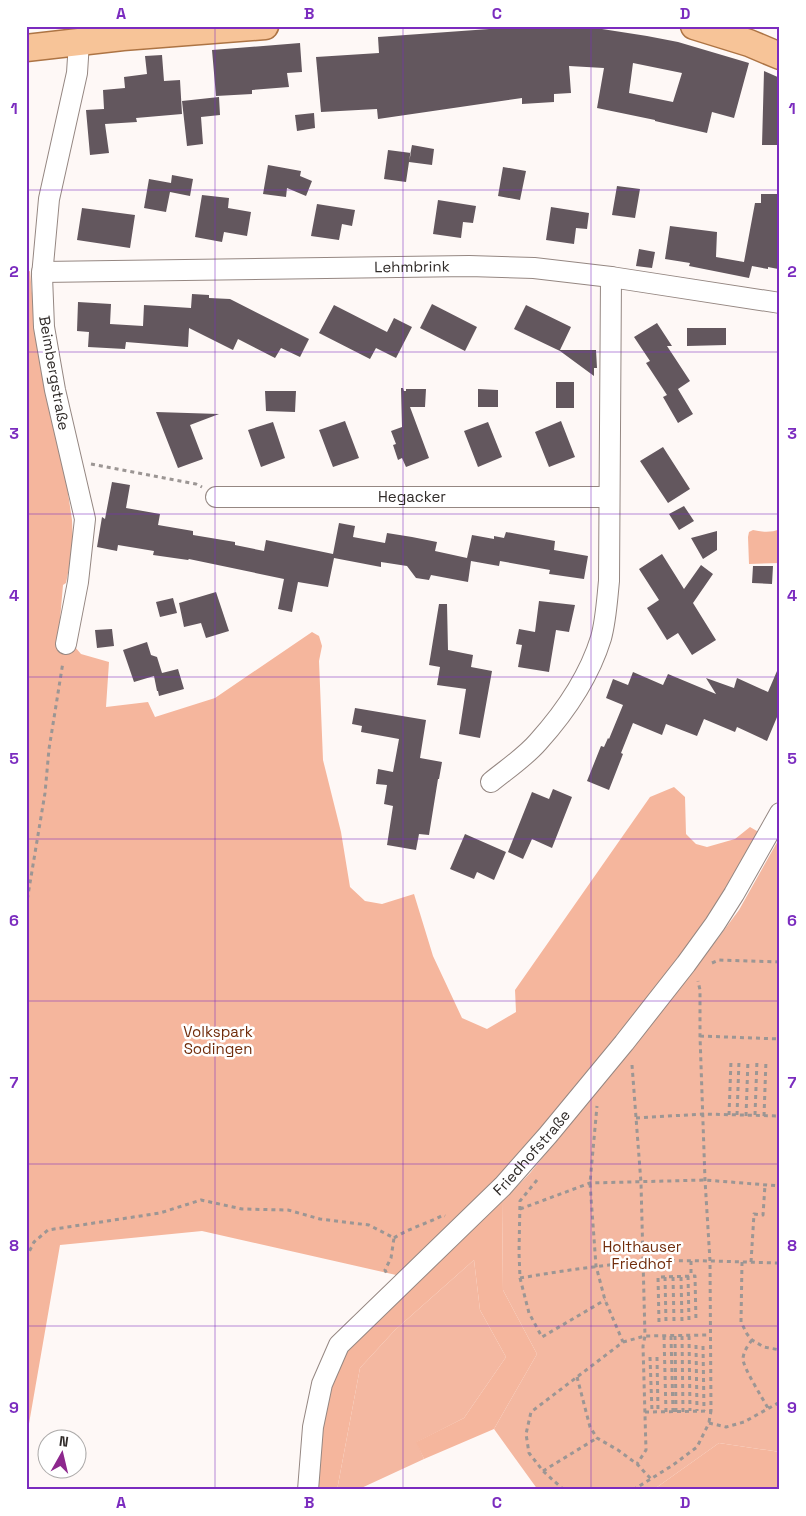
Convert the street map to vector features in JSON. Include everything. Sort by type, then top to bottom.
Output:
[{"type":"main road","points":[[26,48],[123,37],[265,26]]},
{"type":"main road","points":[[694,26],[749,43],[780,56]]},
{"type":"street","name":"Beimbergstraße","points":[[66,644],[78,582],[85,519],[70,461],[44,328],[42,272],[49,199],[76,73],[79,42]]},
{"type":"street","name":"Lehmbrink","points":[[42,272],[469,266],[534,268],[611,277],[780,303]]},
{"type":"street","points":[[491,782],[537,743],[576,693],[592,664],[601,638],[606,615],[609,581],[611,277]]},
{"type":"street","name":"Hegacker","points":[[216,497],[609,497]]},
{"type":"street","name":"Friedhofstraße","points":[[308,1490],[313,1427],[322,1384],[338,1345],[503,1186],[624,1043],[715,924],[780,813]]},
{"type":"path","points":[[70,461],[196,484]]},
{"type":"path","points":[[26,907],[45,793],[49,749],[66,644]]},
{"type":"path","points":[[706,968],[713,962],[720,960],[780,962]]},
{"type":"path","points":[[692,989],[702,974]]},
{"type":"path","points":[[633,1490],[673,1465],[697,1447],[709,1423],[711,1411],[710,1261],[705,1180],[700,990],[698,981]]},
{"type":"path","points":[[700,1036],[780,1040]]},
{"type":"path","points":[[746,1116],[748,1060]]},
{"type":"path","points":[[755,1116],[757,1060]]},
{"type":"path","points":[[764,1116],[766,1060]]},
{"type":"path","points":[[729,1115],[730,1061]]},
{"type":"path","points":[[738,1115],[739,1061]]},
{"type":"path","points":[[626,1071],[632,1064],[641,1183],[644,1262],[645,1336],[643,1346],[646,1450],[637,1464]]},
{"type":"path","points":[[591,1113],[603,1099]]},
{"type":"path","points":[[597,1106],[590,1183],[596,1266],[605,1300],[624,1342]]},
{"type":"path","points":[[636,1118],[703,1114],[780,1116]]},
{"type":"path","points":[[538,1179],[520,1201],[519,1252],[520,1278],[529,1312],[542,1337],[605,1300]]},
{"type":"path","points":[[520,1209],[590,1183],[705,1180],[780,1186]]},
{"type":"path","points":[[751,1262],[754,1214],[763,1214],[765,1185]]},
{"type":"path","points":[[26,1258],[34,1242],[48,1230],[160,1213],[201,1200],[242,1209],[288,1210],[320,1220],[369,1225],[394,1238]]},
{"type":"path","points":[[397,1289],[385,1270],[391,1258],[394,1238],[443,1214],[460,1227]]},
{"type":"path","points":[[689,1322],[691,1261]]},
{"type":"path","points":[[520,1278],[596,1266],[644,1262],[780,1263]]},
{"type":"path","points":[[742,1262],[741,1322],[752,1340],[764,1347],[780,1350]]},
{"type":"path","points":[[659,1322],[658,1277],[695,1276],[696,1322]]},
{"type":"path","points":[[666,1277],[666,1322]]},
{"type":"path","points":[[674,1277],[674,1322]]},
{"type":"path","points":[[681,1277],[682,1322]]},
{"type":"path","points":[[564,1490],[543,1471],[529,1454],[526,1434],[531,1412],[624,1342],[645,1336],[710,1335]]},
{"type":"path","points":[[664,1336],[666,1412]]},
{"type":"path","points":[[673,1336],[675,1412]]},
{"type":"path","points":[[682,1336],[683,1412]]},
{"type":"path","points":[[688,1336],[690,1411]]},
{"type":"path","points":[[752,1340],[746,1348],[743,1358],[744,1367],[751,1375],[768,1408]]},
{"type":"path","points":[[696,1345],[697,1411]]},
{"type":"path","points":[[703,1346],[704,1411]]},
{"type":"path","points":[[650,1357],[652,1412]]},
{"type":"path","points":[[657,1357],[658,1412]]},
{"type":"path","points":[[577,1377],[590,1427],[597,1438],[637,1464],[651,1479]]},
{"type":"path","points":[[709,1423],[726,1427],[744,1422],[780,1402]]},
{"type":"path","points":[[645,1412],[711,1411]]},
{"type":"path","points":[[543,1471],[597,1438]]},
{"type":"green space","name":"Volkspark Sodingen","points":[[30,271],[34,316],[64,466],[72,520],[73,548],[66,583],[63,585],[59,631],[75,632],[75,647],[81,654],[109,662],[106,707],[148,702],[155,717],[215,698],[312,632],[319,636],[322,646],[319,661],[323,760],[341,832],[350,887],[365,901],[382,904],[414,894],[433,956],[462,1018],[487,1029],[516,1012],[515,990],[650,797],[674,787],[685,797],[686,834],[696,844],[707,847],[735,839],[750,827],[762,834],[730,892],[545,1132],[405,1277],[202,1231],[60,1245],[26,1441],[26,272]]},
{"type":"green space","points":[[780,529],[780,563],[749,564],[749,532],[753,530],[770,532]]},
{"type":"green space","name":"Holthauser Friedhof","points":[[780,837],[780,1452],[719,1443],[653,1490],[538,1490],[494,1429],[537,1354],[503,1290],[502,1202],[530,1173],[695,969],[739,910]]},
{"type":"green space","points":[[507,1194],[508,1196],[502,1202],[503,1290],[537,1354],[494,1429],[424,1459],[416,1442],[464,1418],[506,1357],[480,1310],[474,1260],[395,1330],[360,1368],[337,1490],[312,1490],[321,1411],[346,1346]]},
{"type":"green space","points":[[474,1260],[480,1310],[506,1357],[464,1418],[417,1442],[424,1459],[357,1490],[337,1490],[360,1368],[395,1330]]},
{"type":"green space","points":[[719,1443],[780,1452],[780,1490],[653,1490]]},
{"type":"building","points":[[532,26],[602,29],[678,42],[749,63],[734,118],[712,112],[707,133],[597,108],[604,68],[569,66],[571,93],[554,94],[554,102],[522,104],[522,98],[378,119],[377,109],[321,112],[316,57],[379,53],[378,37]],"holes":[[[633,63],[682,73],[673,102],[629,93]]]},
{"type":"building","points":[[300,43],[302,72],[287,73],[289,87],[252,90],[252,94],[216,96],[212,50]]},
{"type":"building","points":[[162,55],[164,81],[180,80],[182,114],[136,118],[137,122],[105,124],[109,153],[90,155],[86,110],[104,109],[103,90],[125,88],[124,77],[147,74],[145,56]]},
{"type":"building","points":[[764,71],[780,78],[780,145],[762,145]]},
{"type":"building","points":[[219,97],[220,115],[201,117],[203,144],[187,146],[182,101]]},
{"type":"building","points":[[314,113],[315,128],[297,131],[295,115]]},
{"type":"building","points":[[412,145],[434,149],[432,165],[409,162],[406,182],[384,179],[388,150],[411,153]]},
{"type":"building","points":[[268,165],[301,171],[300,176],[312,181],[306,196],[287,188],[286,197],[263,194]]},
{"type":"building","points":[[503,167],[526,171],[520,200],[498,196]]},
{"type":"building","points":[[172,175],[193,179],[190,196],[170,192],[166,212],[144,208],[149,179],[171,183]]},
{"type":"building","points":[[617,186],[640,189],[635,218],[612,215]]},
{"type":"building","points":[[761,194],[780,194],[780,260],[778,269],[752,266],[749,278],[689,266],[690,263],[665,259],[670,226],[717,232],[716,257],[744,262],[755,203],[761,203]]},
{"type":"building","points":[[202,195],[229,198],[228,208],[251,212],[247,236],[224,232],[222,242],[195,237]]},
{"type":"building","points":[[438,200],[476,206],[473,223],[463,222],[461,238],[433,234]]},
{"type":"building","points":[[317,204],[355,210],[352,226],[342,224],[339,240],[311,236]]},
{"type":"building","points":[[551,207],[589,213],[587,229],[576,228],[574,244],[546,240]]},
{"type":"building","points":[[82,208],[135,215],[130,248],[77,240]]},
{"type":"building","points":[[639,249],[655,252],[652,268],[636,266]]},
{"type":"building","points":[[192,294],[209,295],[209,298],[230,299],[309,339],[300,357],[281,348],[275,358],[238,339],[233,350],[189,328],[188,347],[126,342],[125,349],[88,347],[89,332],[77,331],[78,302],[111,304],[110,324],[143,326],[144,305],[191,308]]},
{"type":"building","points":[[432,304],[477,327],[465,351],[420,328]]},
{"type":"building","points":[[334,305],[387,332],[394,318],[412,327],[396,358],[376,348],[370,359],[319,333]]},
{"type":"building","points":[[526,305],[571,327],[560,350],[596,350],[597,368],[594,368],[594,376],[560,351],[514,329]]},
{"type":"building","points":[[657,323],[672,346],[667,346],[690,381],[678,389],[693,414],[678,423],[663,397],[667,395],[646,363],[650,361],[634,337]]},
{"type":"building","points":[[687,328],[726,328],[726,345],[687,346]]},
{"type":"building","points":[[556,382],[574,382],[574,408],[556,408]]},
{"type":"building","points":[[401,388],[404,391],[406,389],[426,389],[425,407],[410,407],[429,458],[406,467],[402,458],[398,460],[393,445],[396,444],[391,431],[402,427]]},
{"type":"building","points":[[478,389],[498,390],[498,407],[478,407]]},
{"type":"building","points":[[265,391],[296,391],[295,412],[266,411]]},
{"type":"building","points":[[156,412],[219,414],[190,425],[203,459],[178,468]]},
{"type":"building","points":[[345,421],[359,458],[333,467],[319,430]]},
{"type":"building","points":[[561,421],[575,457],[549,467],[535,432]]},
{"type":"building","points":[[273,422],[285,458],[261,467],[248,430]]},
{"type":"building","points":[[488,422],[502,457],[478,467],[464,431]]},
{"type":"building","points":[[663,447],[690,489],[668,503],[640,461]]},
{"type":"building","points":[[112,482],[130,485],[126,508],[160,514],[158,525],[193,531],[193,535],[235,542],[235,545],[264,551],[266,540],[333,554],[339,523],[355,526],[353,537],[385,543],[387,533],[412,537],[437,542],[435,551],[467,558],[472,535],[494,539],[494,536],[504,538],[506,532],[555,541],[554,550],[588,556],[584,579],[549,574],[550,570],[500,561],[499,566],[471,561],[468,582],[431,575],[429,580],[416,578],[407,566],[381,562],[381,567],[334,558],[328,587],[298,582],[292,612],[278,609],[284,579],[189,559],[153,555],[154,551],[118,545],[117,551],[97,547],[102,517],[105,519]]},
{"type":"building","points":[[684,506],[694,521],[679,530],[669,514]]},
{"type":"building","points":[[717,531],[717,550],[703,559],[691,538]]},
{"type":"building","points":[[662,554],[684,589],[701,565],[713,574],[693,603],[716,640],[692,655],[678,633],[667,640],[647,608],[659,600],[639,569]]},
{"type":"building","points":[[753,566],[773,566],[772,584],[752,583]]},
{"type":"building","points":[[216,592],[229,631],[206,638],[201,623],[184,627],[179,603]]},
{"type":"building","points":[[173,598],[177,613],[160,617],[156,602]]},
{"type":"building","points":[[539,601],[575,605],[569,632],[556,630],[549,672],[518,667],[522,645],[516,644],[519,629],[535,632]]},
{"type":"building","points":[[439,604],[447,604],[448,650],[473,655],[471,667],[492,671],[480,738],[459,734],[466,689],[437,685],[440,667],[429,665]]},
{"type":"building","points":[[112,629],[114,646],[97,648],[95,630]]},
{"type":"building","points":[[147,642],[151,655],[157,657],[162,673],[178,669],[184,689],[159,696],[154,676],[134,682],[123,650]]},
{"type":"building","points":[[780,664],[780,710],[767,741],[737,727],[735,732],[704,719],[697,736],[666,724],[662,735],[633,723],[609,790],[587,781],[601,746],[604,747],[609,739],[623,705],[606,698],[613,679],[628,685],[633,672],[663,685],[668,674],[716,694],[706,678],[734,688],[737,678],[768,692]]},
{"type":"building","points":[[355,708],[426,720],[420,758],[442,762],[429,835],[419,834],[416,850],[387,845],[393,806],[384,804],[387,785],[376,784],[378,769],[393,772],[399,739],[361,732],[362,726],[352,724]]},
{"type":"building","points":[[553,789],[572,797],[552,848],[532,839],[523,859],[508,852],[532,792],[549,799]]},
{"type":"building","points":[[465,834],[506,852],[494,880],[477,872],[474,879],[450,869]]}]
